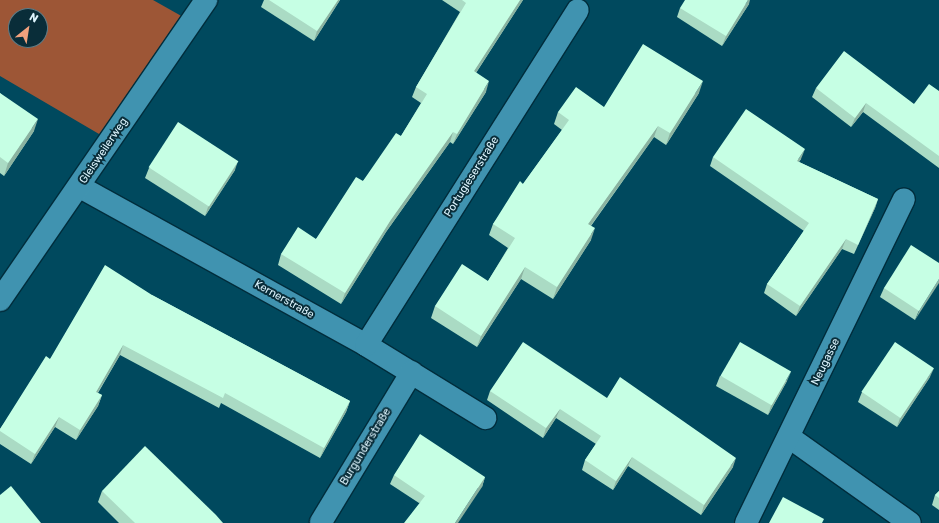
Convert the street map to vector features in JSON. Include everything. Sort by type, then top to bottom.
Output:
[{"type":"street","name":"Gleisweilerweg","points":[[0,300],[80,187],[206,0]]},
{"type":"street","name":"Portugieserstraße","points":[[366,345],[578,10]]},
{"type":"street","name":"Kernerstraße","points":[[80,187],[366,345],[485,418]]},
{"type":"street","name":"Neugasse","points":[[746,523],[789,438],[904,199]]},
{"type":"street","name":"Burgunderstraße","points":[[321,522],[412,372]]},
{"type":"street","points":[[789,438],[910,523]]},
{"type":"shaded area","points":[[0,0],[153,0],[192,22],[111,141],[0,76]]},
{"type":"building","points":[[269,0],[338,0],[317,31]]},
{"type":"building","points":[[462,0],[520,0],[474,71],[489,81],[457,134],[453,132],[390,221],[345,293],[281,254],[298,227],[316,239],[356,177],[363,181],[396,133],[401,136],[427,94],[416,87],[466,3]]},
{"type":"building","points":[[685,0],[748,0],[726,36],[680,8]]},
{"type":"building","points":[[643,44],[703,81],[670,133],[658,126],[588,224],[595,228],[557,287],[525,267],[481,336],[435,306],[462,264],[488,281],[515,238],[493,224],[520,181],[523,184],[569,120],[558,112],[576,87],[604,107]]},
{"type":"building","points":[[844,51],[914,104],[929,84],[939,91],[939,156],[866,103],[855,118],[816,88]]},
{"type":"building","points":[[0,93],[38,119],[8,163],[0,157]]},
{"type":"building","points":[[746,109],[805,149],[797,161],[878,199],[858,245],[846,239],[800,306],[767,284],[809,223],[713,157]]},
{"type":"building","points":[[178,122],[238,161],[209,207],[149,167]]},
{"type":"building","points":[[911,245],[939,263],[939,279],[919,311],[884,288]]},
{"type":"building","points":[[105,265],[152,295],[350,401],[324,448],[225,393],[223,398],[123,345],[96,392],[102,395],[80,430],[59,417],[35,454],[0,431],[46,356],[50,359]]},
{"type":"building","points":[[523,342],[607,398],[620,377],[736,458],[704,505],[632,457],[616,481],[585,460],[601,436],[560,409],[546,428],[490,391]]},
{"type":"building","points":[[740,342],[791,371],[772,405],[720,376]]},
{"type":"building","points":[[895,342],[934,368],[900,418],[861,392]]},
{"type":"building","points":[[420,434],[485,477],[455,523],[404,523],[425,496],[394,475]]},
{"type":"building","points":[[145,446],[223,523],[135,523],[102,491]]},
{"type":"building","points":[[11,486],[41,523],[0,523],[0,495]]},
{"type":"building","points":[[939,491],[939,498],[935,495]]},
{"type":"building","points":[[783,497],[824,519],[822,523],[769,523]]}]
